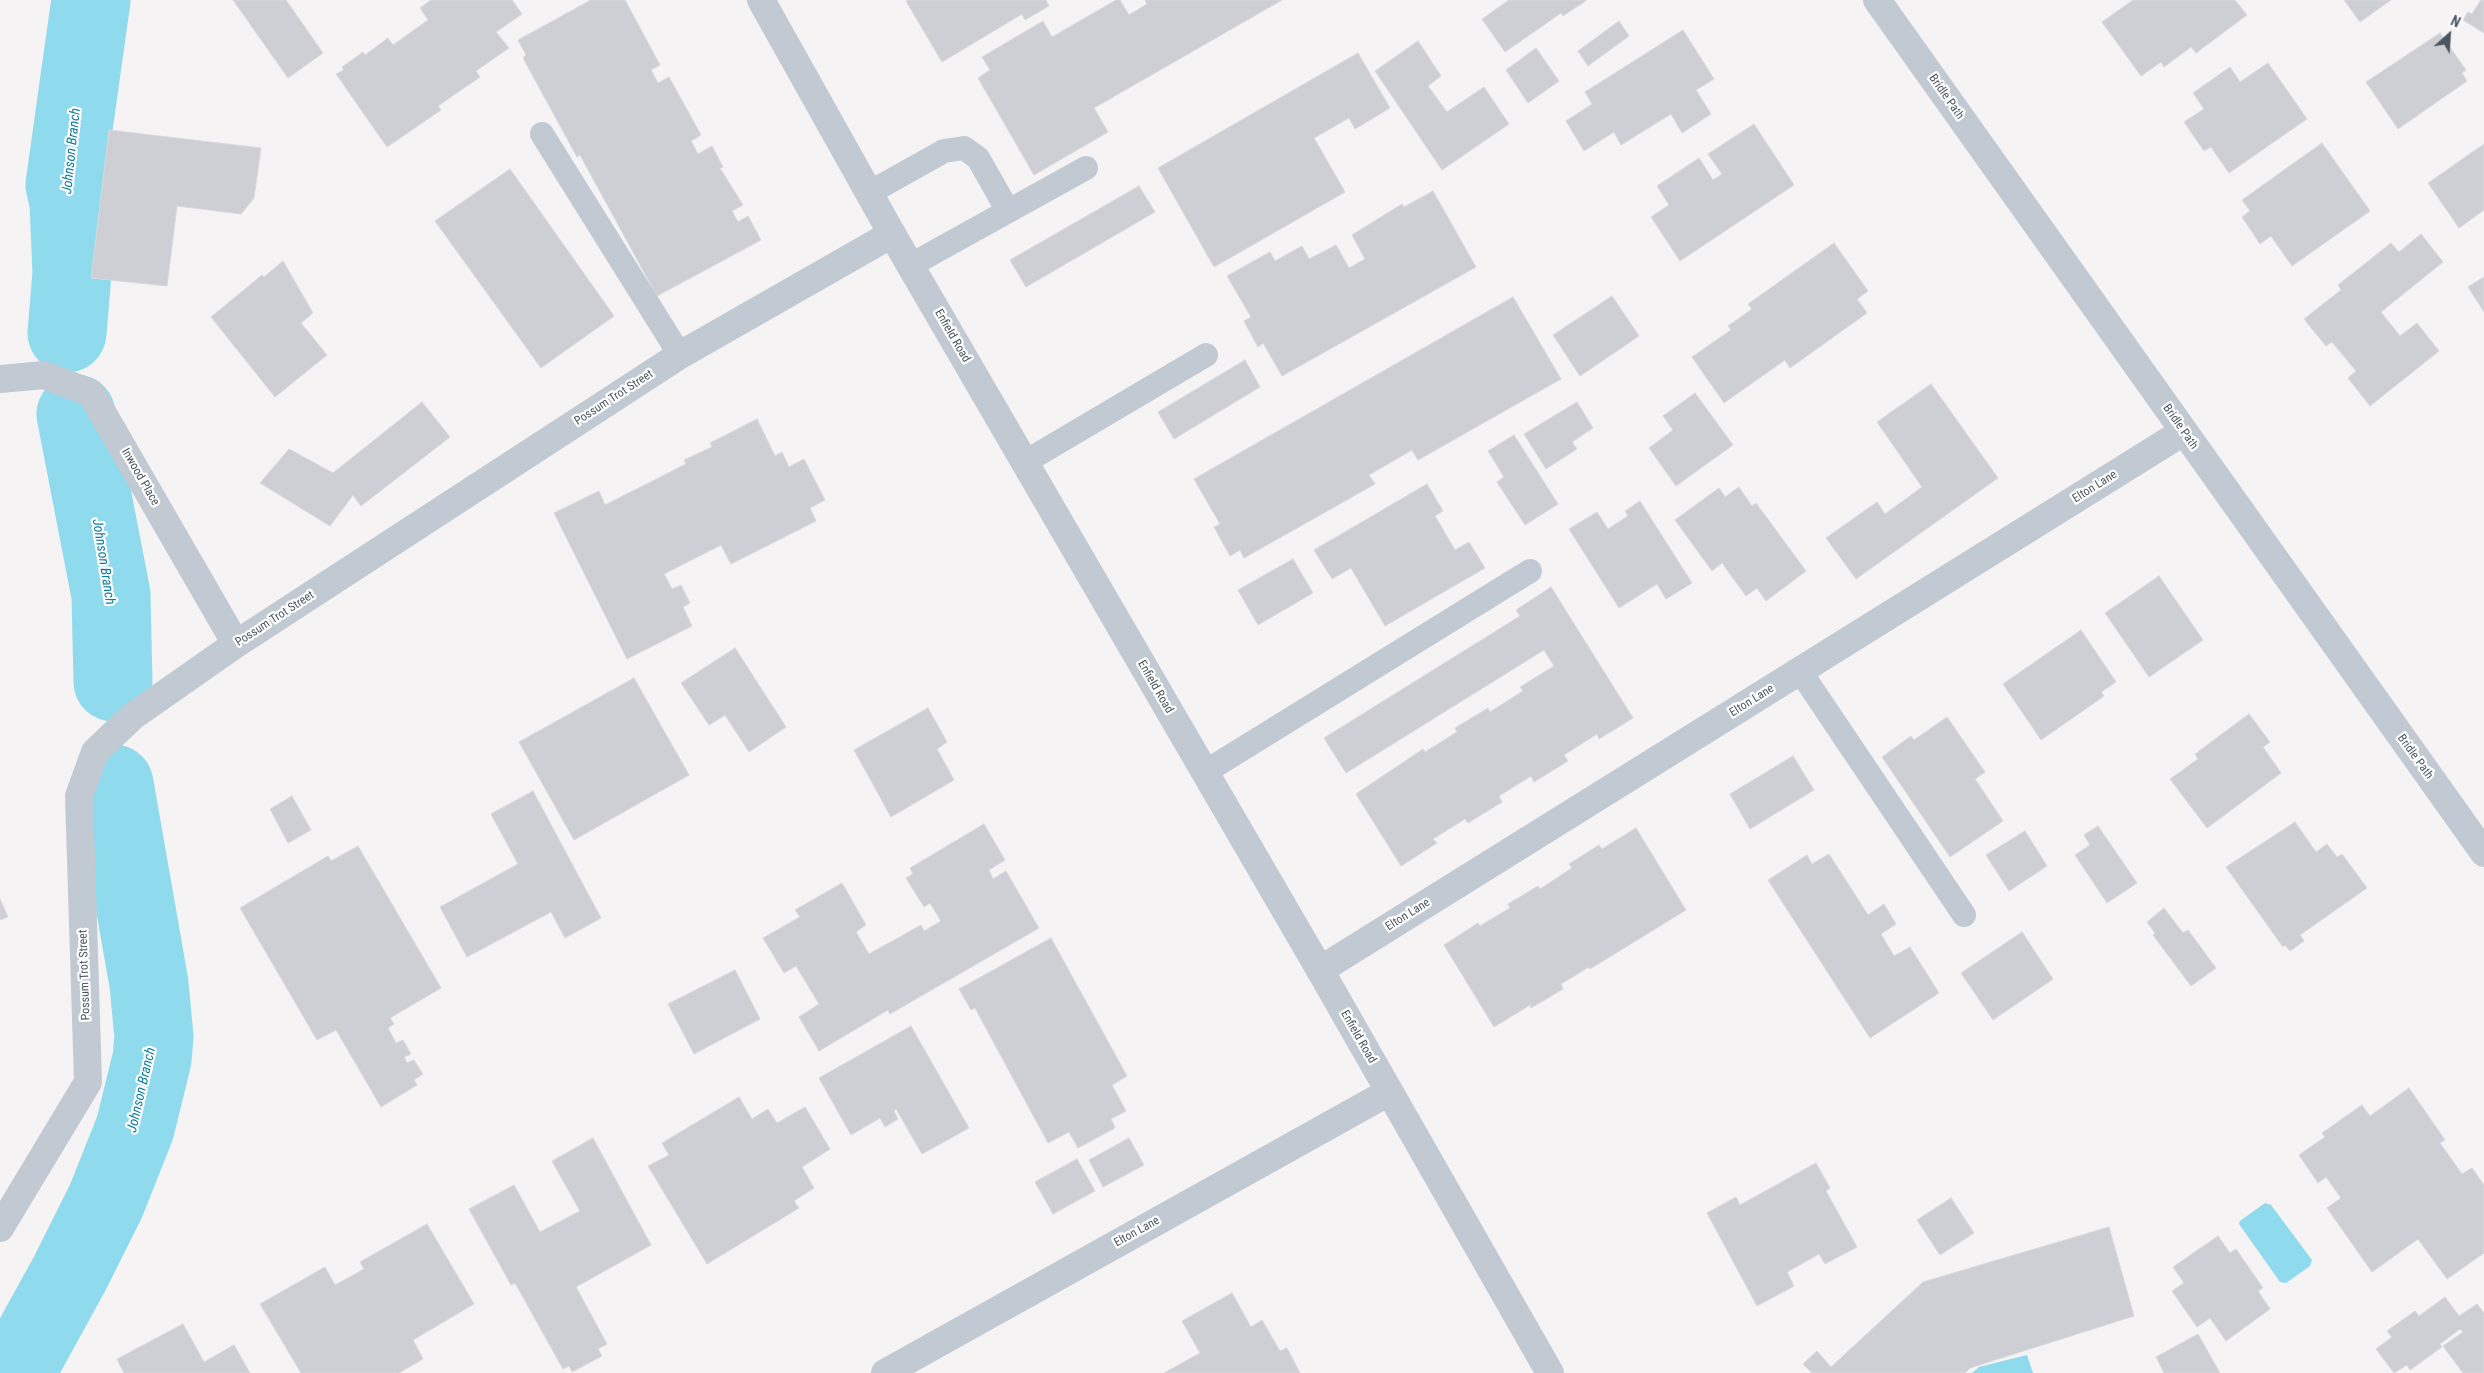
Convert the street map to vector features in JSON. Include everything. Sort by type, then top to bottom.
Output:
[{"type":"street","name":"Enfield Road","points":[[761,0],[892,234],[1320,970],[1550,1373]]},
{"type":"street","name":"Bridle Path","points":[[1877,0],[2484,853]]},
{"type":"street","name":"Possum Trot Street","points":[[0,1228],[88,1082],[79,796],[95,752],[132,716],[236,644],[680,355],[892,234]]},
{"type":"street","name":"Inwood Place","points":[[0,379],[44,375],[91,393],[236,644]]},
{"type":"street","name":"Elton Lane","points":[[1320,970],[2183,432]]},
{"type":"street","name":"Elton Lane","points":[[885,1373],[1389,1092]]},
{"type":"lane","points":[[542,134],[680,355]]},
{"type":"lane","points":[[869,193],[944,151],[964,148],[978,158],[1008,211]]},
{"type":"lane","points":[[911,265],[1086,168]]},
{"type":"lane","points":[[1025,462],[1206,355]]},
{"type":"lane","points":[[1205,772],[1530,571]]},
{"type":"lane","points":[[1800,671],[1964,915]]},
{"type":"water","points":[[2265,1203],[2271,1205],[2312,1260],[2310,1266],[2286,1283],[2280,1282],[2239,1224],[2240,1221]]},
{"type":"water","points":[[2027,1355],[2033,1373],[1972,1373],[1979,1367]]},
{"type":"building","points":[[233,0],[286,0],[323,53],[288,78]]},
{"type":"building","points":[[431,0],[512,0],[522,14],[496,32],[509,48],[476,71],[480,77],[438,106],[441,110],[387,147],[336,74],[344,70],[342,67],[363,52],[365,55],[388,38],[393,45],[428,20],[420,8]]},
{"type":"building","points":[[591,0],[625,0],[660,65],[651,70],[658,83],[669,77],[701,135],[691,141],[698,154],[712,146],[723,167],[720,168],[743,205],[732,211],[738,222],[748,216],[761,240],[657,296],[580,155],[577,157],[523,58],[526,55],[518,40]]},
{"type":"building","points":[[1046,0],[1049,6],[1025,20],[1022,14],[942,62],[906,1]]},
{"type":"building","points":[[1116,0],[1120,0],[1129,15],[1147,4],[1145,0],[1282,0],[1094,108],[1108,132],[1034,175],[978,78],[990,70],[982,57],[1043,21],[1052,37]]},
{"type":"building","points":[[1509,0],[1587,0],[1563,16],[1561,13],[1505,52],[1482,19]]},
{"type":"building","points":[[2133,0],[2235,0],[2247,15],[2196,53],[2191,47],[2164,67],[2161,62],[2141,76],[2102,22]]},
{"type":"building","points":[[2344,0],[2391,0],[2360,22]]},
{"type":"building","points":[[2481,0],[2484,0],[2484,33],[2463,20],[2468,12],[2472,14]]},
{"type":"building","points":[[1619,21],[1629,36],[1588,66],[1578,51]]},
{"type":"building","points":[[1683,30],[1714,79],[1696,90],[1711,114],[1682,133],[1671,114],[1621,145],[1614,132],[1584,151],[1566,121],[1592,104],[1585,92]]},
{"type":"building","points":[[2440,33],[2466,70],[2462,73],[2467,81],[2398,129],[2366,82]]},
{"type":"building","points":[[1418,41],[1441,76],[1428,86],[1447,112],[1484,87],[1509,124],[1442,170],[1375,71]]},
{"type":"building","points":[[1536,48],[1559,81],[1528,103],[1506,70]]},
{"type":"building","points":[[1358,53],[1390,108],[1355,129],[1349,118],[1314,138],[1345,192],[1214,267],[1158,168]]},
{"type":"building","points":[[2268,63],[2307,119],[2229,173],[2211,147],[2204,151],[2184,122],[2204,109],[2193,93],[2230,67],[2240,82]]},
{"type":"building","points":[[1754,124],[1794,185],[1680,261],[1651,217],[1669,205],[1657,186],[1699,158],[1713,180],[1722,174],[1708,154]]},
{"type":"building","points":[[109,130],[261,148],[254,198],[241,214],[177,206],[167,286],[91,278]]},
{"type":"building","points":[[2322,143],[2370,211],[2292,266],[2271,236],[2260,244],[2242,217],[2250,211],[2242,200]]},
{"type":"building","points":[[2484,144],[2484,210],[2459,228],[2428,183]]},
{"type":"building","points":[[510,169],[614,316],[541,368],[435,221]]},
{"type":"building","points":[[1139,186],[1155,212],[1026,287],[1010,260]]},
{"type":"building","points":[[1433,191],[1476,267],[1282,376],[1263,343],[1258,347],[1244,321],[1251,317],[1227,276],[1270,252],[1275,261],[1302,246],[1309,259],[1336,245],[1349,268],[1365,259],[1352,235],[1402,204],[1404,207]]},
{"type":"building","points":[[2421,234],[2443,262],[2381,312],[2400,336],[2417,323],[2439,351],[2370,406],[2348,378],[2356,371],[2332,342],[2326,346],[2304,319],[2341,290],[2338,285],[2391,243],[2399,252]]},
{"type":"building","points":[[1834,243],[1868,291],[1857,299],[1867,313],[1790,368],[1785,360],[1724,403],[1692,357],[1731,330],[1728,326],[1752,309],[1748,304]]},
{"type":"building","points":[[283,261],[313,313],[301,323],[327,355],[275,397],[211,317],[262,275],[264,277]]},
{"type":"building","points":[[2484,277],[2484,312],[2468,287]]},
{"type":"building","points":[[1612,296],[1639,336],[1580,376],[1553,335]]},
{"type":"building","points":[[1513,297],[1561,379],[1418,460],[1412,450],[1369,475],[1375,484],[1244,558],[1240,550],[1230,556],[1214,527],[1220,524],[1194,479]]},
{"type":"building","points":[[1245,360],[1260,387],[1174,439],[1158,412]]},
{"type":"building","points":[[1931,384],[1998,478],[1856,579],[1826,538],[1877,502],[1885,514],[1922,487],[1877,422]]},
{"type":"building","points":[[1695,393],[1733,445],[1676,486],[1649,448],[1673,430],[1663,416]]},
{"type":"building","points":[[422,402],[450,437],[361,506],[353,495],[330,526],[260,483],[289,449],[333,473]]},
{"type":"building","points":[[1577,402],[1593,428],[1572,442],[1577,449],[1546,469],[1524,434]]},
{"type":"building","points":[[757,419],[775,456],[782,452],[789,467],[804,459],[825,500],[810,508],[816,521],[731,564],[721,545],[664,574],[672,589],[681,585],[690,603],[683,607],[692,626],[627,659],[554,513],[599,491],[605,505],[686,464],[684,460],[712,447],[710,443]]},
{"type":"building","points":[[1514,435],[1558,504],[1525,525],[1497,482],[1504,477],[1488,451]]},
{"type":"building","points":[[1427,484],[1443,511],[1435,516],[1455,550],[1469,542],[1485,568],[1385,626],[1351,568],[1332,579],[1314,550]]},
{"type":"building","points":[[1739,487],[1752,506],[1756,503],[1806,571],[1766,601],[1757,588],[1746,596],[1722,563],[1712,571],[1675,520],[1719,488],[1725,497]]},
{"type":"building","points":[[1640,501],[1692,583],[1666,599],[1657,584],[1619,608],[1569,529],[1597,512],[1608,529],[1628,516],[1625,511]]},
{"type":"building","points":[[1293,559],[1313,593],[1258,625],[1238,590]]},
{"type":"building","points":[[2159,576],[2203,640],[2149,677],[2105,613]]},
{"type":"building","points":[[1551,587],[1633,718],[1599,739],[1597,734],[1564,755],[1568,761],[1534,782],[1531,776],[1499,796],[1502,802],[1468,823],[1465,819],[1433,839],[1437,843],[1401,866],[1356,794],[1423,749],[1425,752],[1457,732],[1455,728],[1488,708],[1490,712],[1523,691],[1520,687],[1554,666],[1544,650],[1346,773],[1324,738],[1520,616],[1516,610]]},
{"type":"building","points":[[2081,630],[2116,682],[2101,692],[2104,696],[2041,740],[2003,684]]},
{"type":"building","points":[[735,648],[786,727],[749,752],[725,715],[709,725],[681,683]]},
{"type":"building","points":[[634,678],[689,775],[574,840],[519,742]]},
{"type":"building","points":[[928,708],[947,742],[937,749],[954,780],[891,817],[854,750]]},
{"type":"building","points":[[2249,714],[2270,742],[2263,747],[2281,773],[2207,828],[2170,779],[2198,759],[2195,754]]},
{"type":"building","points":[[1947,717],[1985,772],[1975,779],[2003,821],[1950,857],[1882,757],[1911,736],[1914,740]]},
{"type":"building","points":[[1793,756],[1814,790],[1750,829],[1730,794]]},
{"type":"building","points":[[533,791],[601,918],[565,938],[551,912],[467,957],[440,907],[518,864],[491,814]]},
{"type":"building","points":[[292,796],[311,830],[288,843],[270,809]]},
{"type":"building","points":[[2295,822],[2316,852],[2327,844],[2337,857],[2342,854],[2367,888],[2300,935],[2304,941],[2290,951],[2285,945],[2283,947],[2226,867]]},
{"type":"building","points":[[984,824],[1005,860],[989,870],[993,879],[1006,871],[1039,928],[890,1014],[888,1010],[819,1051],[799,1017],[819,1004],[796,966],[784,973],[763,938],[800,917],[795,910],[842,883],[866,925],[856,932],[869,954],[921,925],[924,931],[941,921],[930,903],[924,907],[906,878],[913,874],[910,868]]},
{"type":"building","points":[[2098,826],[2137,883],[2107,903],[2075,855],[2090,845],[2084,835]]},
{"type":"building","points":[[1636,828],[1686,910],[1590,969],[1589,967],[1561,984],[1563,989],[1531,1008],[1530,1005],[1494,1027],[1444,945],[1478,923],[1480,926],[1510,908],[1508,904],[1538,886],[1540,889],[1572,868],[1569,864],[1599,845],[1602,849]]},
{"type":"building","points":[[2025,831],[2047,866],[2009,891],[1986,855]]},
{"type":"building","points":[[358,846],[441,988],[390,1018],[394,1024],[388,1028],[396,1043],[403,1040],[411,1054],[404,1057],[407,1063],[414,1060],[423,1074],[414,1080],[417,1085],[381,1107],[336,1030],[317,1040],[240,908],[328,856],[331,861]]},
{"type":"building","points":[[1829,854],[1868,915],[1884,904],[1896,924],[1881,934],[1894,956],[1910,947],[1939,993],[1870,1038],[1768,880],[1807,855],[1812,864]]},
{"type":"building","points":[[0,899],[8,917],[0,920]]},
{"type":"building","points":[[2164,908],[2183,933],[2188,930],[2216,968],[2191,986],[2153,935],[2155,933],[2147,922]]},
{"type":"building","points":[[2022,932],[2053,979],[1993,1020],[1961,973]]},
{"type":"building","points":[[1051,938],[1127,1076],[1112,1085],[1126,1111],[1111,1119],[1115,1128],[1078,1148],[1069,1132],[1048,1143],[975,1008],[971,1010],[959,989]]},
{"type":"building","points":[[735,970],[760,1019],[694,1054],[668,1004]]},
{"type":"building","points":[[911,1026],[969,1128],[922,1154],[896,1109],[894,1111],[898,1119],[885,1127],[880,1118],[851,1135],[819,1078]]},
{"type":"building","points":[[2409,1088],[2445,1140],[2440,1143],[2462,1174],[2472,1168],[2484,1185],[2484,1253],[2447,1279],[2418,1239],[2372,1272],[2327,1208],[2341,1198],[2326,1177],[2318,1183],[2299,1155],[2325,1137],[2322,1133],[2362,1105],[2370,1116]]},
{"type":"building","points":[[739,1097],[752,1119],[768,1109],[777,1123],[805,1107],[830,1149],[802,1167],[814,1188],[794,1201],[799,1208],[707,1264],[648,1166],[669,1155],[662,1143]]},
{"type":"building","points":[[593,1138],[651,1245],[576,1287],[607,1344],[598,1349],[602,1356],[572,1372],[569,1366],[563,1369],[515,1283],[511,1285],[469,1209],[514,1185],[540,1232],[580,1211],[552,1161]]},
{"type":"building","points":[[1129,1138],[1144,1165],[1103,1187],[1089,1160]]},
{"type":"building","points":[[1077,1159],[1095,1191],[1053,1214],[1035,1182]]},
{"type":"building","points":[[1816,1163],[1830,1188],[1826,1191],[1857,1247],[1825,1264],[1819,1254],[1787,1272],[1794,1286],[1757,1306],[1707,1213],[1736,1197],[1740,1205]]},
{"type":"building","points":[[1951,1198],[1974,1233],[1940,1255],[1917,1220]]},
{"type":"building","points":[[427,1224],[474,1304],[413,1340],[423,1359],[399,1373],[301,1373],[260,1304],[325,1267],[335,1285],[364,1269],[360,1262]]},
{"type":"building","points":[[2109,1227],[2134,1316],[1970,1368],[1965,1373],[1812,1373],[1803,1364],[1817,1351],[1831,1367],[1923,1282]]},
{"type":"building","points":[[2218,1236],[2230,1253],[2236,1249],[2263,1288],[2258,1291],[2270,1309],[2226,1341],[2210,1318],[2197,1327],[2172,1291],[2184,1283],[2173,1267]]},
{"type":"building","points":[[1232,1293],[1251,1327],[1262,1320],[1280,1351],[1287,1348],[1300,1373],[1164,1373],[1200,1353],[1182,1321]]},
{"type":"building","points":[[2445,1297],[2459,1316],[2477,1304],[2484,1313],[2484,1373],[2463,1373],[2443,1346],[2463,1332],[2460,1329],[2440,1344],[2442,1347],[2410,1370],[2407,1365],[2394,1373],[2376,1349],[2392,1337],[2387,1331],[2415,1311],[2419,1316]]},
{"type":"building","points":[[183,1324],[204,1362],[234,1345],[250,1373],[124,1373],[117,1359]]},
{"type":"building","points":[[2198,1334],[2220,1373],[2164,1373],[2156,1357]]},
{"type":"waterway","name":"Johnson Branch","points":[[67,333],[72,273],[69,203],[65,185],[91,0]]},
{"type":"waterway","name":"Johnson Branch","points":[[76,414],[111,595],[113,682]]},
{"type":"waterway","name":"Johnson Branch","points":[[15,1373],[70,1273],[106,1201],[135,1128],[152,1059],[154,1037],[149,984],[114,784]]}]
